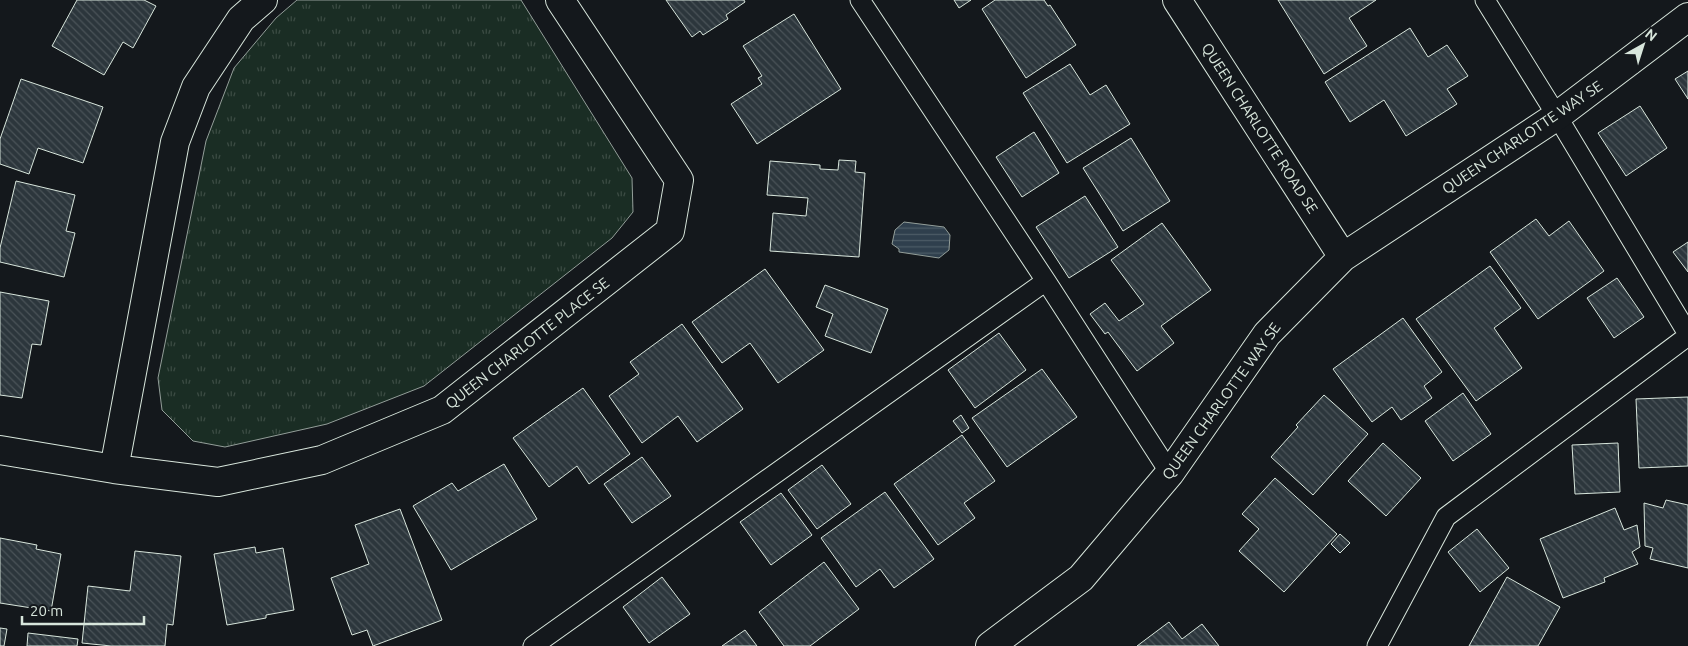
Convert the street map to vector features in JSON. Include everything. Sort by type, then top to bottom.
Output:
[{"type":"street","points":[[114,469],[175,142],[196,87],[241,19],[263,0]]},
{"type":"street","name":"QUEEN CHARLOTTE PLACE SE","points":[[0,450],[114,469],[218,482],[322,460],[442,410],[670,232],[679,180],[560,0]]},
{"type":"street","name":"QUEEN CHARLOTTE ROAD SE","points":[[1177,0],[1343,257]]},
{"type":"street","name":"QUEEN CHARLOTTE WAY SE","points":[[990,646],[1081,578],[1170,473],[1267,334],[1343,257],[1557,116],[1688,18]]},
{"type":"lane","points":[[860,0],[1046,280],[1170,473]]},
{"type":"lane","points":[[1376,646],[1446,517],[1688,335],[1485,0]]},
{"type":"lane","points":[[533,646],[1046,280]]},
{"type":"green space","points":[[297,0],[521,0],[632,178],[633,212],[612,238],[424,386],[327,424],[225,447],[193,441],[162,410],[158,378],[206,141],[234,68],[276,18]]},
{"type":"water","points":[[904,222],[944,227],[950,235],[949,250],[939,258],[899,252],[899,249],[892,244],[895,230]]},
{"type":"building","points":[[77,0],[144,0],[156,6],[133,48],[123,42],[104,75],[52,46]]},
{"type":"building","points":[[666,0],[744,0],[745,2],[726,15],[728,19],[703,35],[700,31],[692,37]]},
{"type":"building","points":[[954,0],[971,0],[959,8]]},
{"type":"building","points":[[995,0],[1044,0],[1048,6],[1050,5],[1076,45],[1026,78],[982,9]]},
{"type":"building","points":[[1278,0],[1376,0],[1349,18],[1367,46],[1324,74]]},
{"type":"building","points":[[794,14],[841,89],[757,144],[731,104],[762,84],[758,78],[762,76],[743,46]]},
{"type":"building","points":[[1410,28],[1428,57],[1447,45],[1468,76],[1447,89],[1457,104],[1406,136],[1384,100],[1350,122],[1325,82]]},
{"type":"building","points":[[1070,64],[1090,95],[1106,85],[1130,124],[1067,163],[1023,93]]},
{"type":"building","points":[[1688,71],[1688,99],[1675,79]]},
{"type":"building","points":[[21,79],[103,107],[83,163],[38,148],[29,174],[0,164],[0,139]]},
{"type":"building","points":[[1640,106],[1667,148],[1626,176],[1598,133]]},
{"type":"building","points":[[1034,132],[1059,173],[1022,197],[996,157]]},
{"type":"building","points":[[1131,138],[1170,201],[1123,231],[1083,168]]},
{"type":"building","points":[[839,160],[856,161],[855,172],[865,173],[859,257],[770,251],[773,213],[806,216],[808,198],[767,195],[770,161],[820,165],[820,169],[838,170]]},
{"type":"building","points":[[16,181],[75,195],[66,231],[75,233],[64,277],[0,262],[0,248]]},
{"type":"building","points":[[1085,196],[1118,247],[1069,278],[1036,227]]},
{"type":"building","points":[[1536,219],[1549,236],[1569,221],[1604,271],[1538,319],[1490,252]]},
{"type":"building","points":[[1162,223],[1211,290],[1161,326],[1174,343],[1137,371],[1108,332],[1105,334],[1090,314],[1105,303],[1119,321],[1144,304],[1111,260]]},
{"type":"building","points":[[1688,242],[1688,272],[1673,252]]},
{"type":"building","points":[[1490,266],[1521,308],[1494,328],[1522,368],[1476,401],[1416,319]]},
{"type":"building","points":[[765,269],[824,350],[778,383],[750,343],[722,363],[692,322]]},
{"type":"building","points":[[1617,278],[1644,317],[1614,338],[1587,298]]},
{"type":"building","points":[[825,285],[888,309],[871,353],[825,336],[833,314],[816,307]]},
{"type":"building","points":[[0,292],[49,301],[41,345],[32,344],[22,398],[0,395]]},
{"type":"building","points":[[1403,318],[1442,372],[1424,386],[1432,398],[1401,420],[1392,407],[1372,422],[1333,369]]},
{"type":"building","points":[[682,324],[743,409],[697,442],[678,416],[642,443],[609,396],[639,374],[630,362]]},
{"type":"building","points":[[999,333],[1026,370],[975,408],[948,370]]},
{"type":"building","points":[[1042,369],[1077,417],[1007,467],[972,418]]},
{"type":"building","points":[[583,388],[630,454],[589,484],[577,466],[549,487],[513,438]]},
{"type":"building","points":[[1463,393],[1491,434],[1453,461],[1425,421]]},
{"type":"building","points":[[1324,395],[1368,434],[1313,495],[1271,457],[1298,427],[1296,425]]},
{"type":"building","points":[[1688,397],[1688,466],[1639,468],[1636,399]]},
{"type":"building","points":[[961,415],[969,428],[962,433],[953,421]]},
{"type":"building","points":[[962,435],[995,481],[964,503],[975,518],[938,545],[894,484]]},
{"type":"building","points":[[1383,443],[1421,478],[1386,516],[1348,481]]},
{"type":"building","points":[[1618,443],[1620,492],[1575,494],[1572,445]]},
{"type":"building","points":[[642,457],[671,496],[632,523],[604,484]]},
{"type":"building","points":[[504,464],[537,519],[451,570],[413,506],[452,483],[458,491]]},
{"type":"building","points":[[822,465],[851,504],[817,529],[788,490]]},
{"type":"building","points":[[1275,478],[1337,534],[1284,592],[1239,551],[1259,529],[1242,514]]},
{"type":"building","points":[[885,492],[934,559],[894,588],[880,569],[856,587],[821,538]]},
{"type":"building","points":[[781,493],[812,535],[771,565],[740,522]]},
{"type":"building","points":[[1666,500],[1688,505],[1688,568],[1650,559],[1653,548],[1645,546],[1644,503],[1663,508]]},
{"type":"building","points":[[1615,508],[1624,530],[1637,525],[1640,547],[1632,552],[1638,564],[1604,578],[1605,582],[1563,598],[1540,539]]},
{"type":"building","points":[[400,509],[442,620],[373,646],[367,630],[352,635],[331,578],[369,564],[355,525]]},
{"type":"building","points":[[1477,529],[1509,568],[1480,592],[1448,552]]},
{"type":"building","points":[[1340,534],[1350,543],[1340,553],[1331,544]]},
{"type":"building","points":[[0,538],[37,545],[36,549],[61,554],[51,611],[0,603]]},
{"type":"building","points":[[255,547],[256,553],[283,548],[294,610],[266,615],[266,618],[227,625],[214,554]]},
{"type":"building","points":[[135,551],[181,556],[173,625],[167,624],[165,646],[111,646],[82,643],[88,586],[130,591]]},
{"type":"building","points":[[824,562],[859,609],[810,646],[784,646],[759,612]]},
{"type":"building","points":[[662,577],[690,614],[649,643],[623,607]]},
{"type":"building","points":[[1507,577],[1560,607],[1538,646],[1469,646]]},
{"type":"building","points":[[1169,622],[1182,639],[1202,624],[1219,646],[1137,646]]},
{"type":"building","points":[[0,628],[7,629],[4,646],[0,646]]},
{"type":"building","points":[[745,630],[757,646],[722,646]]},
{"type":"building","points":[[28,633],[78,639],[77,646],[27,646]]}]
